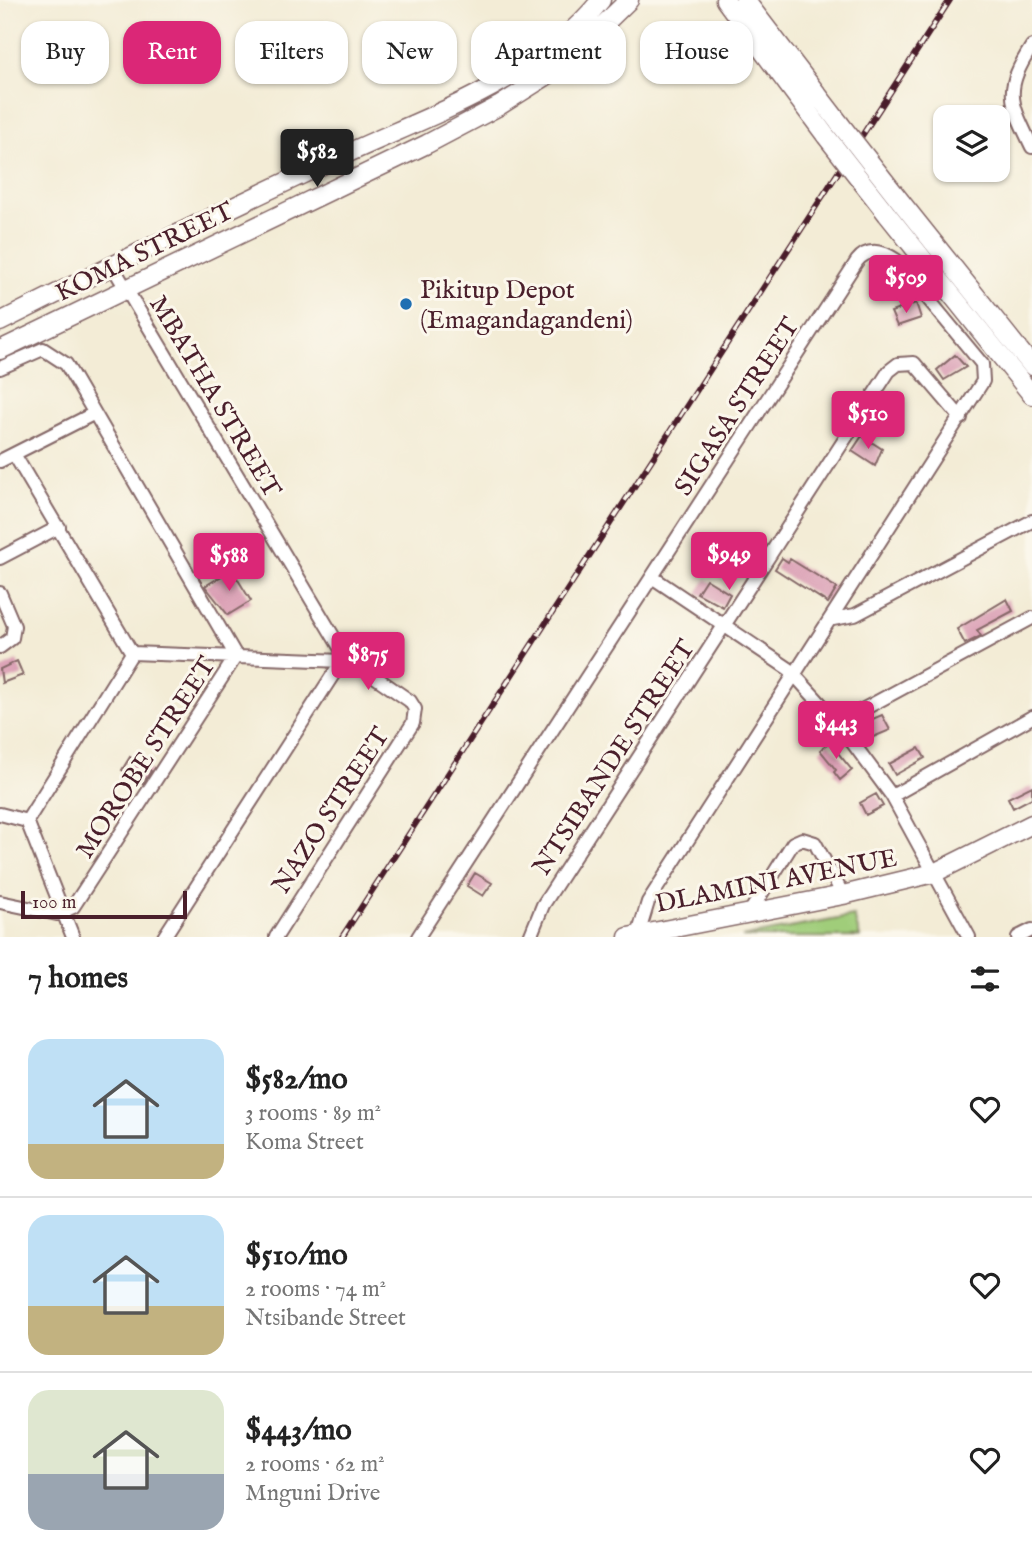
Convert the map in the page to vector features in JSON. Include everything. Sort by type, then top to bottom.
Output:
[{"type":"main road","name":"KOMA STREET","points":[[0,321],[519,73],[564,38],[601,0]]},
{"type":"main road","name":"KOMA STREET","points":[[0,350],[426,144],[528,90],[567,61],[629,0]]},
{"type":"main road","points":[[715,0],[737,21]]},
{"type":"main road","points":[[725,0],[739,21]]},
{"type":"main road","points":[[745,0],[1032,366]]},
{"type":"main road","points":[[753,40],[887,214],[1032,395]]},
{"type":"main road","name":"DLAMINI AVENUE","points":[[633,936],[843,895],[934,873],[1032,824]]},
{"type":"street","points":[[1032,46],[1016,72],[1012,85],[1014,107],[1032,146]]},
{"type":"street","name":"SIGASA STREET","points":[[418,937],[861,256],[877,251],[895,260],[982,364],[982,385],[961,418]]},
{"type":"street","name":"MBATHA STREET","points":[[113,267],[343,658]]},
{"type":"street","points":[[0,368],[36,351],[47,350],[66,364],[236,656]]},
{"type":"street","name":"NTSIBANDE STREET","points":[[530,937],[543,905],[893,367],[906,362],[921,368],[961,418]]},
{"type":"street","points":[[0,461],[93,414]]},
{"type":"street","points":[[633,936],[648,902],[961,418]]},
{"type":"street","points":[[14,454],[132,653]]},
{"type":"street","points":[[833,619],[855,615],[1032,521]]},
{"type":"street","points":[[0,558],[59,527]]},
{"type":"street","points":[[652,578],[796,675],[838,723],[892,796],[969,937]]},
{"type":"street","points":[[0,593],[14,632],[10,641],[0,647]]},
{"type":"street","points":[[838,723],[1032,618]]},
{"type":"street","points":[[132,653],[343,658]]},
{"type":"street","points":[[27,821],[132,653]]},
{"type":"street","name":"MOROBE STREET","points":[[64,913],[79,901],[236,656]]},
{"type":"street","points":[[164,937],[343,658]]},
{"type":"street","name":"NAZO STREET","points":[[276,937],[415,719],[412,703],[343,658]]},
{"type":"street","points":[[892,796],[1032,717]]},
{"type":"street","points":[[0,814],[27,821]]},
{"type":"street","points":[[27,821],[73,937]]},
{"type":"street","points":[[750,912],[793,843],[802,839],[816,843],[843,895]]},
{"type":"street","points":[[0,902],[43,913],[64,913]]},
{"type":"street","points":[[1018,937],[1032,930]]},
{"type":"green space","points":[[854,916],[860,937],[742,937]]},
{"type":"building","points":[[916,303],[921,318],[897,326],[891,312]]},
{"type":"building","points":[[955,355],[966,367],[944,380],[937,370]]},
{"type":"building","points":[[862,436],[882,449],[875,466],[852,451]]},
{"type":"building","points":[[782,558],[788,562],[790,559],[837,588],[828,603],[775,569]]},
{"type":"building","points":[[232,570],[251,601],[228,615],[205,586]]},
{"type":"building","points":[[706,579],[730,594],[723,607],[697,593]]},
{"type":"building","points":[[1007,599],[1013,611],[977,630],[981,636],[965,644],[957,629]]},
{"type":"building","points":[[17,661],[23,675],[2,683],[0,669]]},
{"type":"building","points":[[882,715],[890,730],[871,738],[863,723]]},
{"type":"building","points":[[829,742],[852,770],[840,780],[834,772],[836,770],[820,750]]},
{"type":"building","points":[[919,748],[925,758],[895,775],[889,764]]},
{"type":"building","points":[[130,757],[151,771],[143,784],[122,770]]},
{"type":"building","points":[[1032,786],[1032,798],[1013,808],[1008,798]]},
{"type":"building","points":[[876,794],[883,806],[866,815],[860,803]]},
{"type":"building","points":[[475,873],[492,883],[483,896],[467,886]]},
{"type":"railway","points":[[342,937],[950,0]]},
{"type":"place","name":"Pikitup Depot (Emagandagandeni)","points":[[406,304]]}]
